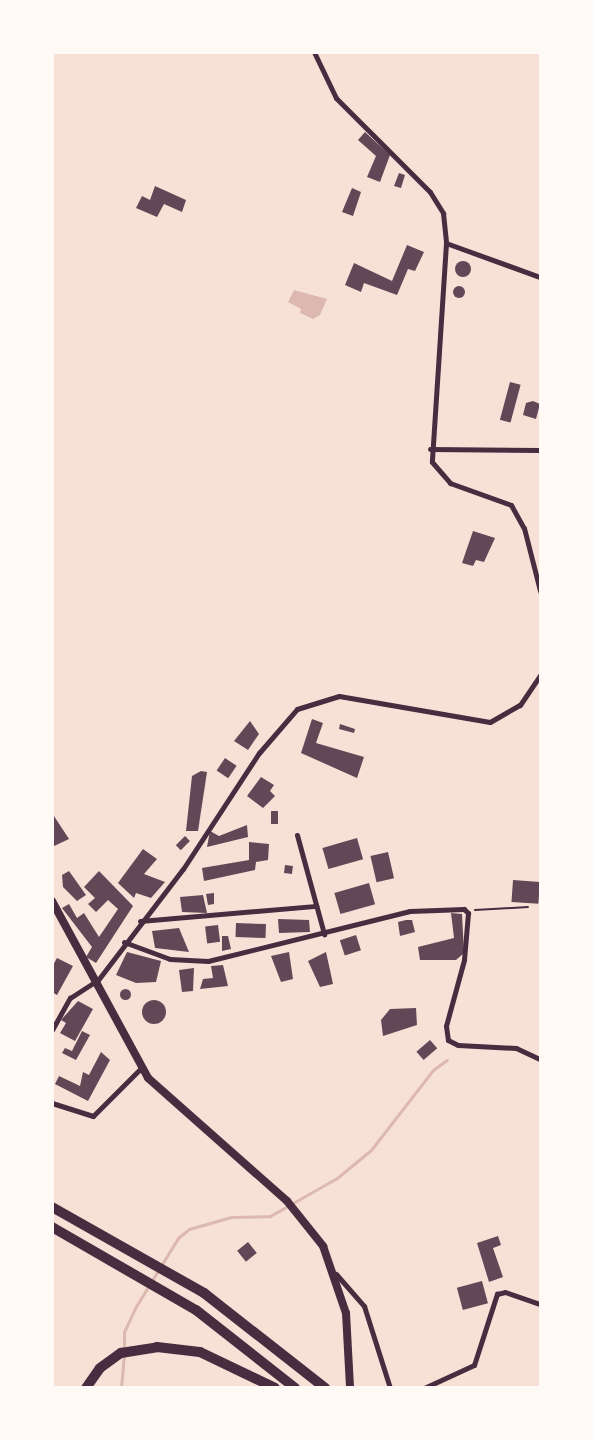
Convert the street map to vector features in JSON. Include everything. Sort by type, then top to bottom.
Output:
[{"type":"highway","points":[[52,1207],[204,1293],[325,1388]]},
{"type":"highway","points":[[52,1227],[196,1310],[295,1388]]},
{"type":"highway","points":[[86,1388],[121,1353],[157,1347],[201,1352],[275,1388]]},
{"type":"main road","points":[[52,902],[141,1068],[301,1215],[336,1274],[347,1325],[350,1387]]},
{"type":"street","points":[[314,52],[336,98],[439,205],[447,243],[430,450],[435,468],[450,483],[511,505],[524,528],[540,591]]},
{"type":"street","points":[[447,243],[540,277]]},
{"type":"street","points":[[430,450],[540,450]]},
{"type":"street","points":[[52,1030],[70,998],[94,983],[213,821],[266,744],[306,703],[339,696],[490,722],[520,705],[540,675]]},
{"type":"street","points":[[297,835],[324,934]]},
{"type":"street","points":[[140,921],[316,906]]},
{"type":"street","points":[[124,942],[170,960],[208,961],[410,911],[466,910],[464,960],[446,1026],[448,1040],[458,1045],[516,1048],[540,1059]]},
{"type":"street","points":[[52,1103],[93,1116],[141,1068]]},
{"type":"street","points":[[336,1274],[364,1306],[390,1388]]},
{"type":"street","points":[[424,1388],[474,1365],[497,1294],[506,1292],[540,1304]]},
{"type":"path","points":[[466,910],[528,907]]},
{"type":"shaded area","points":[[294,290],[327,299],[320,315],[313,319],[300,313],[301,309],[288,302]]},
{"type":"building","points":[[365,132],[390,155],[380,182],[367,177],[376,156],[358,140]]},
{"type":"building","points":[[399,173],[405,175],[401,188],[394,186]]},
{"type":"building","points":[[155,186],[186,200],[182,212],[164,204],[157,217],[136,208],[142,196],[150,200]]},
{"type":"building","points":[[352,188],[361,192],[353,216],[342,212]]},
{"type":"building","points":[[407,245],[424,252],[415,271],[408,269],[397,295],[364,283],[361,292],[345,285],[354,263],[392,281]]},
{"type":"building","points":[[463,261],[469,263],[471,269],[469,275],[463,277],[457,275],[455,269],[457,263]]},
{"type":"building","points":[[461,286],[465,292],[461,298],[457,298],[453,290]]},
{"type":"building","points":[[510,382],[521,385],[511,423],[500,420]]},
{"type":"building","points":[[533,401],[540,404],[536,419],[523,415],[526,403]]},
{"type":"building","points":[[473,531],[495,538],[484,562],[476,560],[473,566],[462,563]]},
{"type":"building","points":[[312,719],[323,723],[316,743],[364,757],[357,778],[301,753]]},
{"type":"building","points":[[250,721],[259,734],[248,750],[234,741]]},
{"type":"building","points":[[340,724],[355,729],[354,733],[339,729]]},
{"type":"building","points":[[225,758],[237,766],[228,778],[217,770]]},
{"type":"building","points":[[201,771],[207,772],[198,831],[186,831],[192,776]]},
{"type":"building","points":[[261,777],[274,785],[270,791],[275,796],[263,808],[247,796]]},
{"type":"building","points":[[271,811],[278,811],[278,824],[271,824]]},
{"type":"building","points":[[52,813],[69,839],[52,847]]},
{"type":"building","points":[[247,825],[248,837],[207,847],[210,831],[219,836]]},
{"type":"building","points":[[185,836],[190,841],[181,850],[176,845]]},
{"type":"building","points":[[357,838],[363,859],[328,869],[322,848]]},
{"type":"building","points":[[249,842],[269,844],[268,860],[256,862],[255,870],[204,881],[202,868],[249,860]]},
{"type":"building","points":[[143,849],[157,859],[144,874],[165,882],[151,898],[136,893],[134,898],[118,883]]},
{"type":"building","points":[[388,852],[394,878],[377,882],[370,856]]},
{"type":"building","points":[[285,865],[293,866],[292,874],[284,873]]},
{"type":"building","points":[[69,871],[86,895],[77,901],[63,887],[62,875]]},
{"type":"building","points":[[99,871],[133,906],[96,963],[86,957],[92,947],[62,908],[69,904],[77,918],[84,913],[99,937],[118,909],[108,900],[96,912],[88,904],[95,898],[84,887]]},
{"type":"building","points":[[513,880],[540,882],[538,904],[511,902]]},
{"type":"building","points":[[369,883],[375,904],[340,914],[334,893]]},
{"type":"building","points":[[214,893],[214,904],[208,905],[206,894]]},
{"type":"building","points":[[203,895],[207,913],[182,912],[180,897]]},
{"type":"building","points":[[451,913],[462,914],[464,953],[456,960],[420,960],[418,947],[454,938]]},
{"type":"building","points":[[278,919],[309,920],[310,932],[279,933]]},
{"type":"building","points":[[412,920],[415,932],[400,936],[398,922]]},
{"type":"building","points":[[236,923],[266,924],[265,938],[236,937]]},
{"type":"building","points":[[218,925],[220,942],[207,943],[205,927]]},
{"type":"building","points":[[179,928],[189,952],[155,948],[152,931]]},
{"type":"building","points":[[356,935],[361,950],[345,955],[340,940]]},
{"type":"building","points":[[222,936],[228,936],[231,949],[222,951]]},
{"type":"building","points":[[127,952],[161,961],[156,982],[136,983],[116,975]]},
{"type":"building","points":[[289,952],[293,979],[281,982],[271,956]]},
{"type":"building","points":[[326,952],[333,984],[320,987],[308,961]]},
{"type":"building","points":[[57,958],[73,966],[57,995],[52,992],[52,967]]},
{"type":"building","points":[[223,965],[228,986],[200,989],[203,979],[213,978],[211,966]]},
{"type":"building","points":[[194,968],[193,991],[182,992],[179,970]]},
{"type":"building","points":[[125,989],[129,990],[129,998],[125,999],[121,998],[120,994],[121,990]]},
{"type":"building","points":[[154,1000],[162,1004],[166,1012],[162,1020],[154,1024],[146,1020],[142,1012],[146,1004]]},
{"type":"building","points":[[78,1001],[93,1009],[75,1041],[60,1033],[66,1023],[61,1020]]},
{"type":"building","points":[[416,1008],[417,1025],[383,1036],[381,1020],[390,1009]]},
{"type":"building","points":[[82,1031],[90,1035],[76,1060],[62,1053],[65,1048],[72,1051]]},
{"type":"building","points":[[430,1040],[437,1048],[424,1060],[416,1052]]},
{"type":"building","points":[[101,1052],[110,1060],[88,1101],[55,1084],[59,1076],[80,1086],[83,1072],[89,1075]]},
{"type":"building","points":[[498,1236],[501,1245],[493,1248],[503,1277],[489,1282],[477,1243]]},
{"type":"building","points":[[248,1242],[257,1253],[246,1262],[237,1251]]},
{"type":"building","points":[[482,1281],[488,1303],[463,1310],[457,1288]]},
{"type":"waterway","points":[[124,1349],[124,1332],[135,1308],[178,1238],[189,1229],[231,1217],[270,1216],[337,1178],[371,1150],[433,1070],[447,1060]]},
{"type":"waterway","points":[[121,1388],[124,1356]]}]
